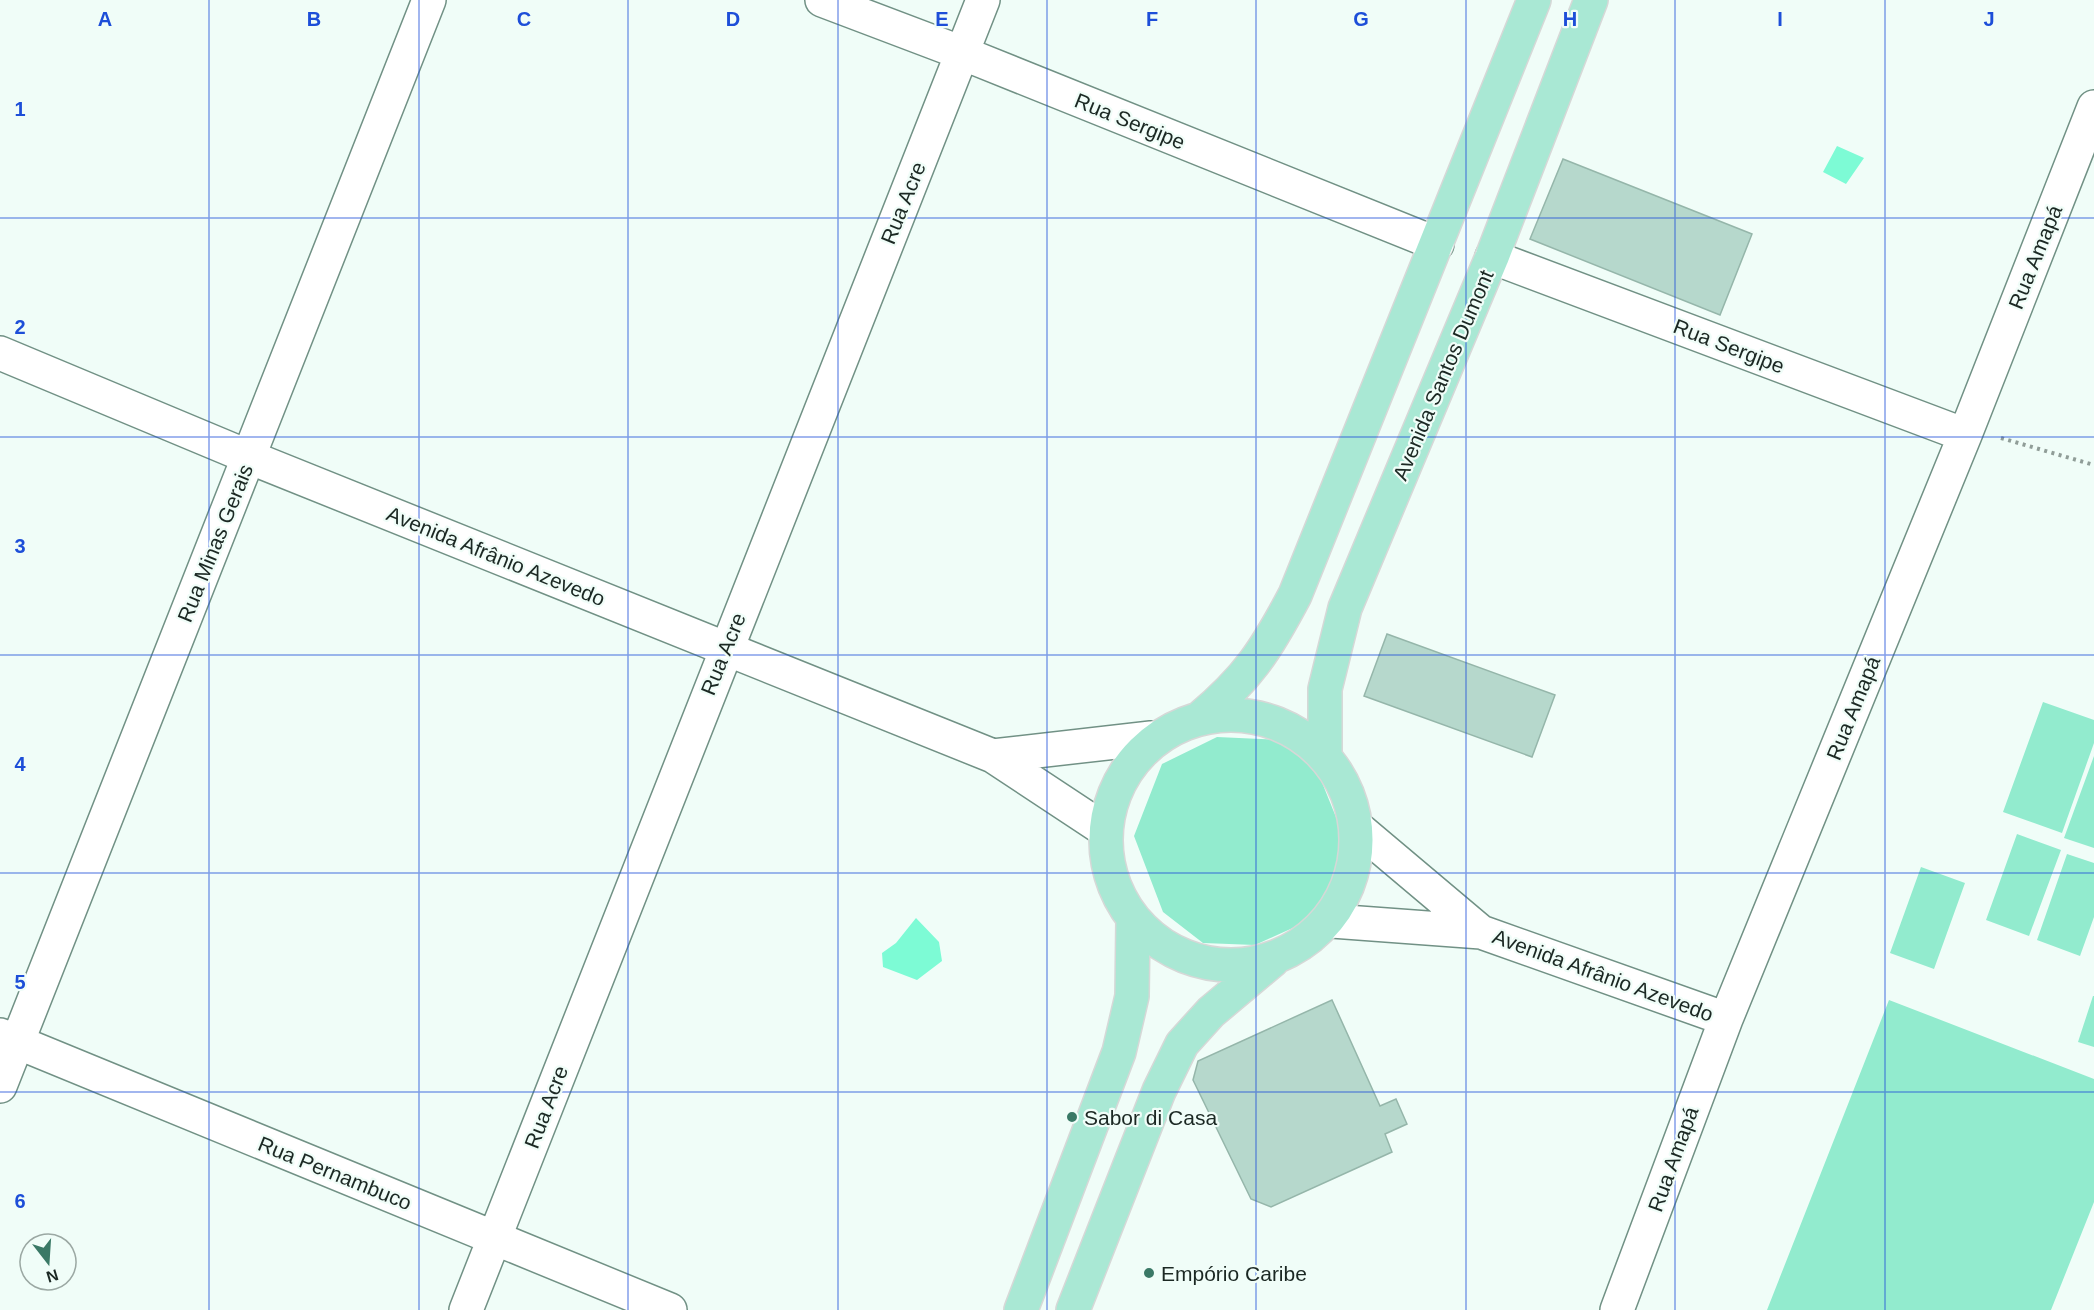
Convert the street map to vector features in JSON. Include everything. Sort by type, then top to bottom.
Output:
[{"type":"main road","points":[[1199,719],[1229,694],[1250,671],[1273,637],[1295,595],[1534,0]]},
{"type":"main road","name":"Avenida Santos Dumont","points":[[1325,757],[1325,689],[1345,608],[1492,257],[1591,0]]},
{"type":"main road","points":[[1073,1310],[1159,1091],[1182,1044],[1211,1012],[1278,956],[1332,921],[1352,874],[1360,830],[1347,792],[1325,757],[1299,735],[1268,720],[1233,715],[1199,719],[1151,738],[1117,788],[1105,830],[1106,858],[1115,890],[1133,920],[1163,946],[1200,962],[1239,966],[1278,956]]},
{"type":"main road","points":[[1021,1310],[1119,1052],[1132,996],[1133,920]]},
{"type":"street","name":"Rua Minas Gerais","points":[[0,1086],[9,1039],[249,458],[429,0]]},
{"type":"street","name":"Rua Sergipe","points":[[822,0],[962,53],[1437,244]]},
{"type":"street","name":"Rua Acre","points":[[466,1310],[725,648],[983,0]]},
{"type":"street","name":"Rua Amapá","points":[[1617,1310],[1726,1019],[1965,435],[2094,107]]},
{"type":"street","name":"Rua Sergipe","points":[[1492,257],[1965,435]]},
{"type":"street","name":"Avenida Afrânio Azevedo","points":[[0,353],[249,458],[993,756],[1105,830]]},
{"type":"street","name":"Avenida Afrânio Azevedo","points":[[993,756],[1151,738]]},
{"type":"street","name":"Avenida Afrânio Azevedo","points":[[1360,830],[1481,932]]},
{"type":"street","name":"Avenida Afrânio Azevedo","points":[[1332,921],[1481,932],[1726,1019]]},
{"type":"street","name":"Rua Pernambuco","points":[[9,1039],[670,1310]]},
{"type":"path","points":[[1965,435],[2008,439],[2094,465]]},
{"type":"shaded area","points":[[1837,146],[1864,158],[1846,184],[1823,172]]},
{"type":"shaded area","points":[[2043,702],[2094,720],[2094,743],[2062,833],[2003,812]]},
{"type":"shaded area","points":[[1217,737],[1282,740],[1317,770],[1346,842],[1317,917],[1255,945],[1203,943],[1163,912],[1134,836],[1162,764]]},
{"type":"shaded area","points":[[2094,756],[2094,848],[2064,838]]},
{"type":"shaded area","points":[[2017,834],[2061,850],[2029,936],[1986,920]]},
{"type":"shaded area","points":[[2067,854],[2094,863],[2094,917],[2080,956],[2037,940]]},
{"type":"shaded area","points":[[1921,867],[1965,883],[1934,969],[1890,953]]},
{"type":"shaded area","points":[[916,918],[939,942],[942,961],[917,980],[883,967],[882,953],[896,943]]},
{"type":"shaded area","points":[[2094,996],[2094,1047],[2078,1042]]},
{"type":"shaded area","points":[[1889,1000],[2094,1079],[2094,1202],[2051,1310],[1767,1310]]},
{"type":"building","points":[[1563,159],[1752,234],[1720,315],[1530,239]]},
{"type":"building","points":[[1387,634],[1555,695],[1532,757],[1364,696]]},
{"type":"building","points":[[1332,1000],[1380,1106],[1396,1099],[1407,1124],[1385,1134],[1392,1152],[1271,1207],[1251,1199],[1193,1080],[1198,1061]]},
{"type":"place","name":"Sabor di Casa","points":[[1072,1117]]},
{"type":"place","name":"Empório Caribe","points":[[1149,1273]]}]
